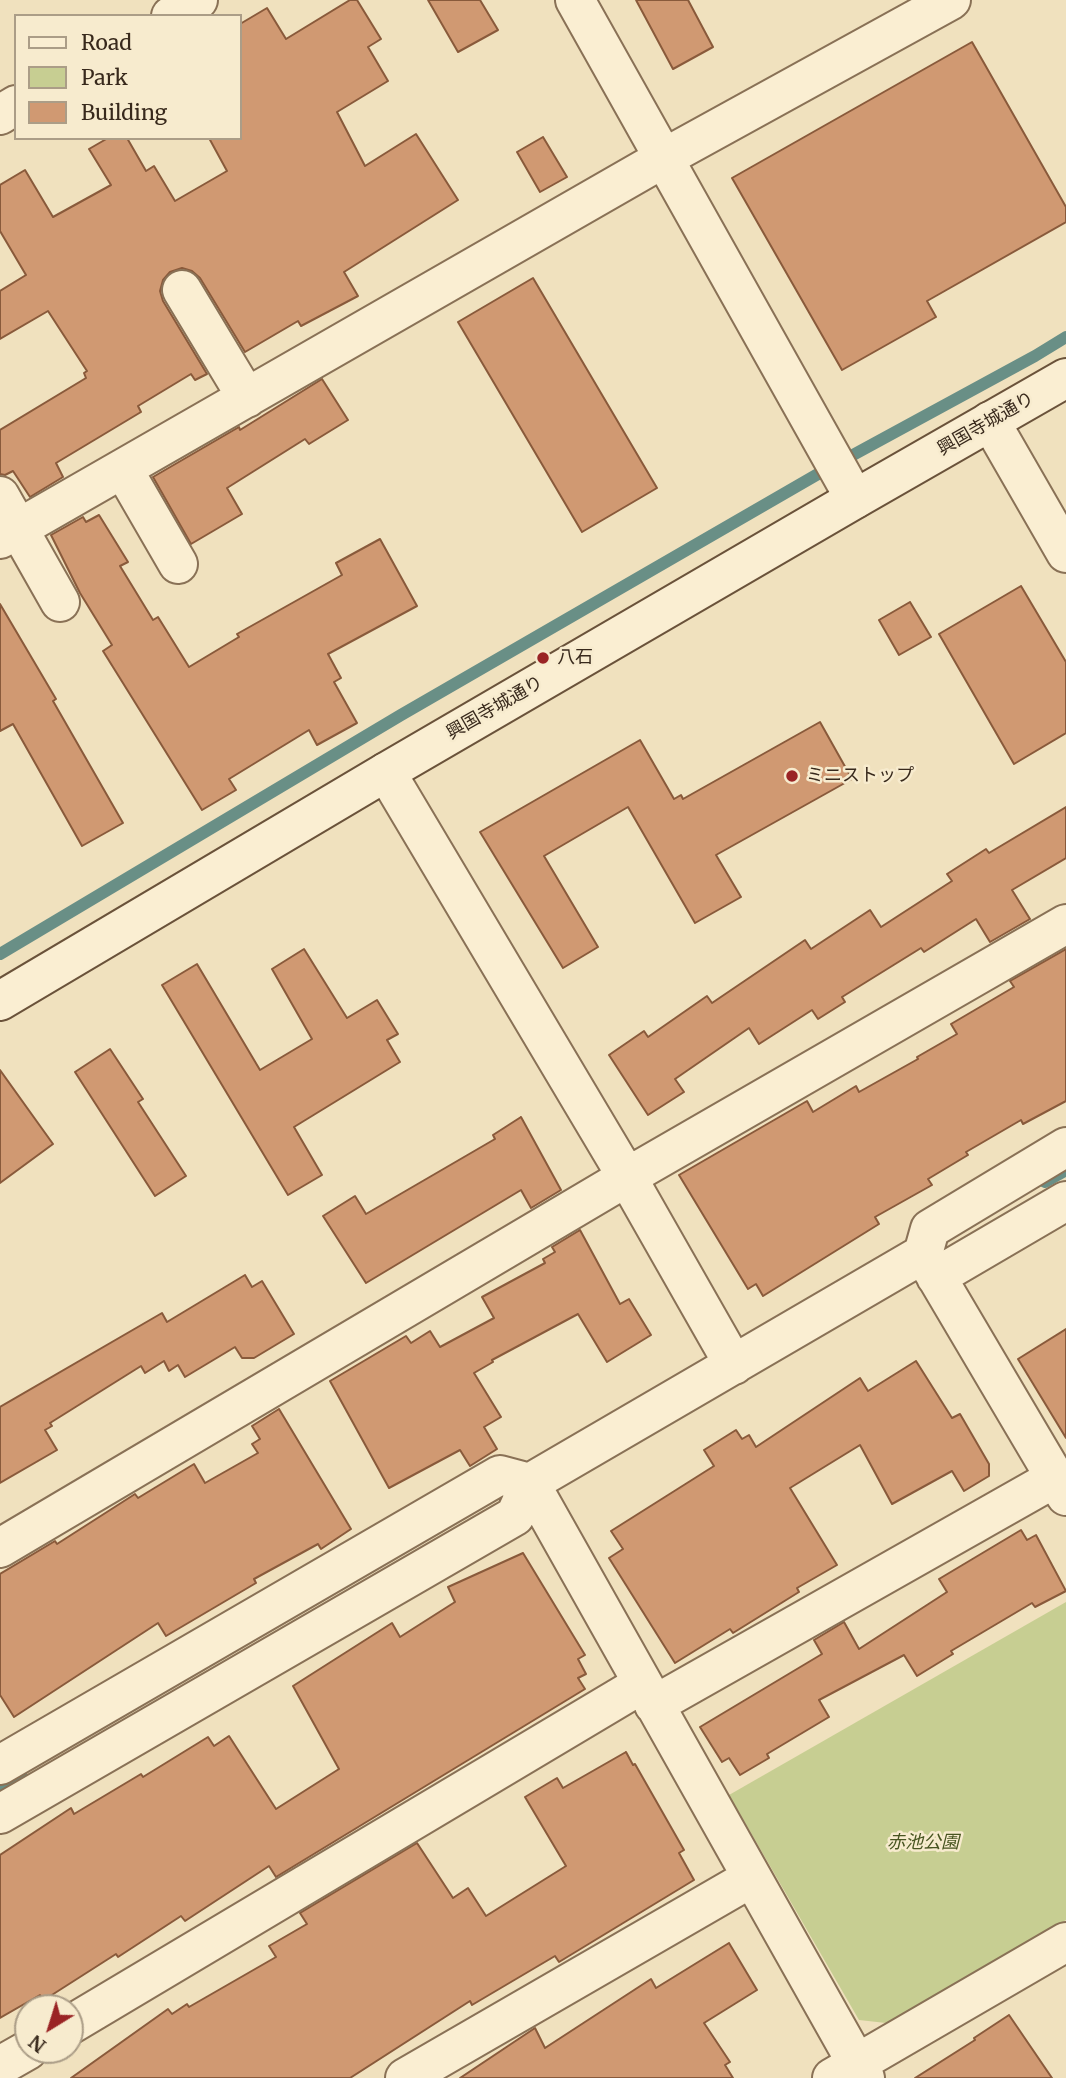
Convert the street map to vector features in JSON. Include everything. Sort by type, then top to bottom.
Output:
[{"type":"street","points":[[174,14],[198,0]]},
{"type":"street","points":[[575,0],[852,493]]},
{"type":"street","points":[[9,534],[664,158],[951,0]]},
{"type":"street","points":[[183,290],[247,398]]},
{"type":"street","name":"興国寺城通り","points":[[0,1001],[852,493],[1066,379]]},
{"type":"street","points":[[990,421],[1066,553]]},
{"type":"street","points":[[123,469],[178,564]]},
{"type":"street","points":[[0,496],[9,534],[60,602]]},
{"type":"street","points":[[386,772],[627,1177],[734,1365]]},
{"type":"street","points":[[0,1548],[627,1177],[1066,924]]},
{"type":"street","points":[[84,2017],[648,1695],[1058,1470],[930,1265],[930,1229],[1066,1147]]},
{"type":"street","points":[[0,1814],[515,1516],[530,1483],[734,1365],[930,1265],[1066,1201]]},
{"type":"street","points":[[0,1765],[500,1475],[530,1483],[751,1878],[851,2073],[1066,1942]]},
{"type":"street","points":[[405,2078],[751,1878]]},
{"type":"green space","name":"赤池公園","points":[[1066,1602],[1066,1920],[886,2023],[859,2020],[729,1795]]},
{"type":"building","points":[[350,0],[357,0],[381,39],[368,47],[388,81],[337,112],[365,166],[416,134],[458,200],[344,272],[358,296],[301,326],[298,321],[245,352],[200,278],[192,271],[182,268],[170,272],[163,280],[160,291],[163,301],[207,374],[195,380],[191,374],[138,406],[141,412],[56,463],[63,477],[30,497],[13,471],[0,474],[0,430],[86,378],[84,373],[87,371],[48,311],[0,339],[0,291],[26,275],[0,231],[0,185],[25,170],[53,217],[111,185],[89,149],[105,140],[128,140],[146,171],[154,166],[175,201],[227,171],[210,140],[242,140],[242,23],[267,8],[286,39]]},
{"type":"building","points":[[428,0],[480,0],[498,30],[458,52]]},
{"type":"building","points":[[636,0],[688,0],[713,47],[673,69]]},
{"type":"building","points":[[972,42],[1066,207],[1066,222],[927,301],[936,317],[842,370],[732,178]]},
{"type":"building","points":[[543,137],[567,177],[540,192],[517,152]]},
{"type":"building","points":[[533,278],[657,488],[582,532],[458,322]]},
{"type":"building","points":[[322,379],[348,420],[309,444],[305,439],[227,488],[242,514],[191,544],[153,477],[239,427],[240,430]]},
{"type":"building","points":[[99,515],[128,562],[120,566],[153,620],[158,617],[189,667],[239,637],[237,634],[342,575],[336,563],[380,539],[417,606],[328,654],[341,678],[334,682],[357,723],[317,745],[309,730],[229,779],[236,790],[202,810],[103,651],[112,645],[80,593],[51,535],[83,517],[86,522]]},
{"type":"building","points":[[1021,586],[1066,662],[1066,733],[1014,764],[939,634]]},
{"type":"building","points":[[910,602],[931,637],[899,655],[879,620]]},
{"type":"building","points":[[0,604],[56,699],[53,701],[123,823],[82,846],[13,724],[0,731]]},
{"type":"building","points":[[820,722],[852,779],[716,855],[741,897],[695,923],[628,807],[544,856],[598,947],[563,968],[480,832],[640,740],[674,799],[681,795],[683,799]]},
{"type":"building","points":[[1066,807],[1066,858],[1012,890],[1030,919],[990,942],[976,919],[924,952],[921,948],[842,997],[845,1002],[818,1019],[812,1010],[759,1044],[749,1028],[675,1079],[684,1092],[648,1115],[609,1055],[644,1031],[648,1037],[707,996],[712,1003],[805,940],[811,949],[870,910],[881,927],[952,881],[947,874],[986,849],[989,853]]},
{"type":"building","points":[[304,949],[347,1018],[377,1000],[398,1034],[387,1040],[400,1062],[294,1127],[322,1175],[288,1195],[162,985],[197,964],[260,1070],[312,1039],[272,969]]},
{"type":"building","points":[[1066,949],[1066,1101],[1023,1124],[1021,1120],[966,1152],[968,1155],[928,1179],[932,1185],[875,1217],[879,1224],[763,1296],[756,1284],[748,1289],[679,1175],[807,1101],[813,1112],[856,1086],[859,1092],[918,1059],[917,1057],[957,1034],[951,1024],[1014,987],[1010,981]]},
{"type":"building","points":[[110,1049],[143,1099],[138,1102],[186,1176],[155,1196],[75,1072]]},
{"type":"building","points":[[0,1070],[53,1144],[0,1183]]},
{"type":"building","points":[[521,1117],[561,1190],[531,1208],[521,1190],[366,1283],[323,1216],[355,1196],[366,1214],[495,1139],[493,1135]]},
{"type":"building","points":[[580,1230],[620,1304],[629,1299],[651,1335],[607,1362],[578,1314],[492,1360],[493,1362],[474,1373],[501,1417],[484,1427],[497,1449],[470,1466],[460,1450],[389,1488],[330,1381],[406,1336],[411,1343],[430,1331],[440,1347],[494,1318],[482,1297],[545,1263],[543,1259],[555,1252],[552,1247]]},
{"type":"building","points":[[245,1275],[252,1287],[262,1281],[294,1334],[254,1358],[242,1358],[235,1347],[185,1377],[178,1365],[169,1371],[164,1361],[145,1373],[141,1366],[50,1423],[52,1426],[45,1430],[57,1450],[0,1483],[0,1407],[162,1313],[167,1322]]},
{"type":"building","points":[[1066,1329],[1066,1438],[1018,1359]]},
{"type":"building","points":[[916,1361],[952,1418],[960,1414],[989,1464],[989,1476],[964,1491],[952,1471],[892,1504],[860,1445],[790,1488],[837,1565],[797,1588],[799,1592],[733,1633],[730,1629],[675,1663],[609,1558],[623,1549],[611,1531],[714,1466],[704,1450],[736,1430],[742,1439],[749,1435],[756,1447],[860,1378],[868,1391]]},
{"type":"building","points":[[279,1409],[351,1529],[321,1549],[318,1544],[254,1579],[256,1583],[166,1636],[158,1623],[14,1717],[0,1695],[0,1574],[55,1541],[57,1544],[135,1494],[138,1498],[194,1464],[205,1483],[258,1453],[252,1444],[260,1439],[252,1426]]},
{"type":"building","points":[[1021,1530],[1027,1540],[1036,1535],[1066,1591],[1035,1607],[1032,1603],[951,1651],[953,1654],[917,1676],[904,1655],[819,1700],[829,1717],[767,1754],[769,1758],[740,1775],[729,1758],[722,1762],[700,1727],[822,1654],[814,1640],[844,1622],[859,1649],[947,1592],[939,1579]]},
{"type":"building","points":[[523,1553],[585,1655],[578,1659],[586,1674],[578,1678],[585,1689],[276,1877],[269,1866],[185,1921],[181,1916],[118,1957],[116,1954],[53,1994],[14,1994],[14,2010],[0,2018],[0,1855],[71,1808],[74,1814],[141,1774],[143,1777],[208,1737],[214,1746],[229,1736],[276,1809],[339,1769],[293,1686],[392,1623],[400,1637],[455,1602],[448,1587]]},
{"type":"building","points":[[626,1752],[684,1850],[679,1853],[694,1880],[559,1962],[555,1956],[472,2005],[470,2001],[350,2078],[71,2078],[168,2009],[172,2014],[187,2004],[189,2007],[276,1957],[269,1946],[307,1924],[300,1913],[417,1843],[453,1898],[468,1888],[486,1916],[566,1866],[525,1797],[557,1778],[563,1788]]},
{"type":"building","points":[[729,1943],[757,1990],[704,2023],[730,2062],[725,2065],[733,2078],[460,2078],[535,2028],[545,2048],[651,1979],[656,1988]]},
{"type":"building","points":[[1009,2015],[1052,2078],[915,2078],[975,2040],[974,2038]]},
{"type":"waterway","points":[[0,954],[401,715],[818,474],[1066,337]]},
{"type":"waterway","points":[[1045,1182],[1066,1170]]},
{"type":"waterway","points":[[0,1786],[21,1774]]},
{"type":"place","name":"八石","points":[[543,658]]},
{"type":"place","name":"ミニストップ","points":[[792,776]]}]
